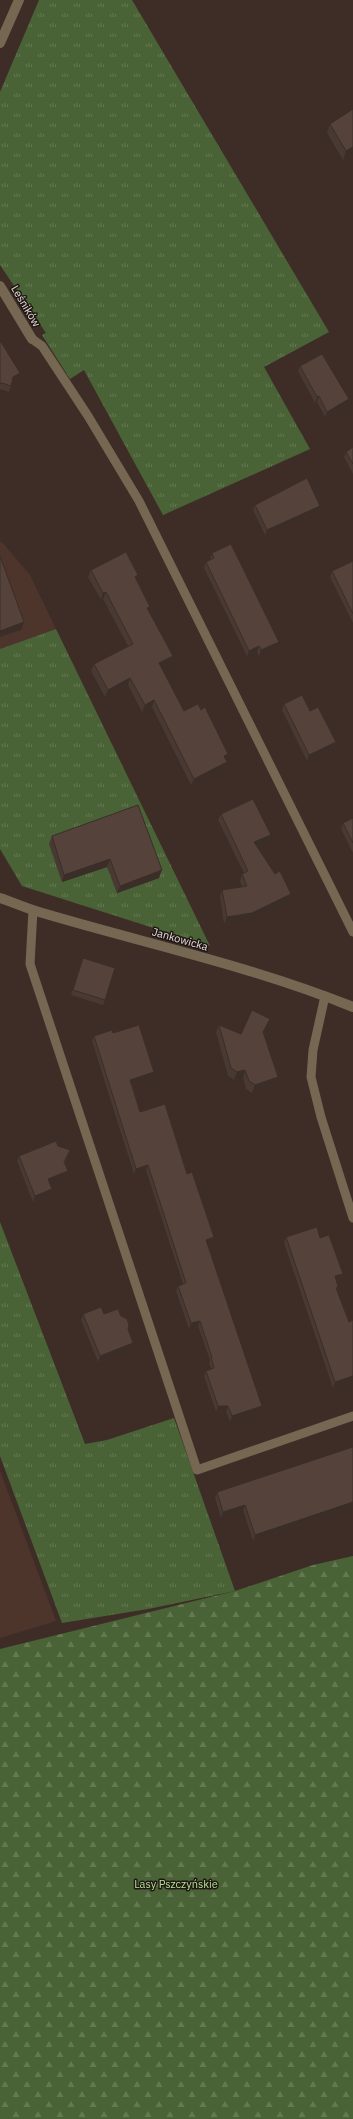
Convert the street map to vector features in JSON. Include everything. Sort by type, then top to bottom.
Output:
[{"type":"street","points":[[0,43],[19,0]]},
{"type":"street","name":"Leśników","points":[[0,286],[32,339]]},
{"type":"street","name":"Jankowicka","points":[[0,898],[33,910],[325,996],[353,1007]]},
{"type":"lane","points":[[32,339],[42,346],[83,409],[138,501],[353,932]]},
{"type":"lane","points":[[33,910],[30,964],[197,1470],[353,1416]]},
{"type":"lane","points":[[325,996],[313,1050],[311,1077],[321,1117],[353,1218]]},
{"type":"shaded area","points":[[2,542],[30,575],[56,629],[0,649],[0,543]]},
{"type":"shaded area","points":[[0,1471],[56,1621],[0,1638]]},
{"type":"green space","points":[[39,0],[132,0],[329,332],[264,367],[310,449],[163,515],[84,370],[70,379],[42,335],[46,333],[0,265],[0,92]]},
{"type":"green space","points":[[56,629],[210,946],[22,886],[0,849],[0,649]]},
{"type":"green space","points":[[0,1222],[85,1444],[107,1440],[174,1418],[235,1591],[148,1609],[62,1623],[0,1456]]},
{"type":"green space","name":"Lasy Pszczyńskie","points":[[353,1556],[353,2119],[0,2119],[0,1649],[235,1591],[313,1565]]},
{"type":"building","points":[[353,109],[353,147],[346,151],[330,124]]},
{"type":"building","points":[[1,342],[20,373],[13,377],[11,386],[2,383],[0,384]]},
{"type":"building","points":[[322,354],[349,399],[327,412],[300,366]]},
{"type":"building","points":[[353,447],[353,464],[346,452]]},
{"type":"building","points":[[307,478],[320,506],[267,530],[255,505]]},
{"type":"building","points":[[231,544],[279,642],[261,650],[259,646],[249,651],[206,562],[214,558],[212,553]]},
{"type":"building","points":[[126,552],[138,575],[135,577],[150,607],[147,608],[173,656],[159,663],[184,711],[198,704],[201,710],[205,707],[228,754],[224,756],[227,762],[194,779],[154,700],[145,705],[130,678],[108,690],[94,664],[133,644],[106,592],[103,593],[91,570]]},
{"type":"building","points":[[0,556],[24,622],[0,631]]},
{"type":"building","points":[[353,561],[353,614],[332,571]]},
{"type":"building","points":[[302,695],[310,711],[318,707],[336,742],[309,755],[284,704]]},
{"type":"building","points":[[253,799],[271,835],[254,842],[275,874],[280,871],[291,894],[252,913],[227,917],[222,890],[247,886],[242,874],[248,871],[221,814]]},
{"type":"building","points":[[138,805],[162,870],[120,886],[110,859],[64,875],[52,836]]},
{"type":"building","points":[[353,818],[353,843],[343,823]]},
{"type":"building","points":[[83,958],[115,968],[105,1000],[73,990]]},
{"type":"building","points":[[252,1010],[270,1019],[263,1032],[278,1077],[255,1085],[249,1081],[245,1070],[237,1072],[231,1068],[219,1025],[241,1034]]},
{"type":"building","points":[[139,1025],[154,1072],[130,1080],[140,1112],[165,1104],[187,1174],[192,1172],[214,1237],[206,1240],[262,1406],[232,1416],[228,1406],[218,1406],[206,1371],[214,1368],[212,1357],[200,1321],[191,1323],[178,1286],[186,1283],[148,1165],[136,1169],[94,1036],[112,1030],[113,1033]]},
{"type":"building","points":[[56,1141],[58,1146],[70,1150],[64,1162],[68,1171],[48,1179],[52,1189],[35,1196],[19,1156]]},
{"type":"building","points":[[317,1227],[320,1238],[329,1235],[343,1274],[335,1276],[338,1287],[336,1288],[349,1322],[353,1320],[353,1376],[335,1382],[286,1237]]},
{"type":"building","points":[[101,1307],[104,1314],[118,1309],[121,1316],[127,1319],[129,1325],[128,1329],[133,1343],[100,1356],[83,1314]]},
{"type":"building","points":[[353,1447],[353,1502],[255,1535],[245,1505],[223,1512],[217,1492]]}]
